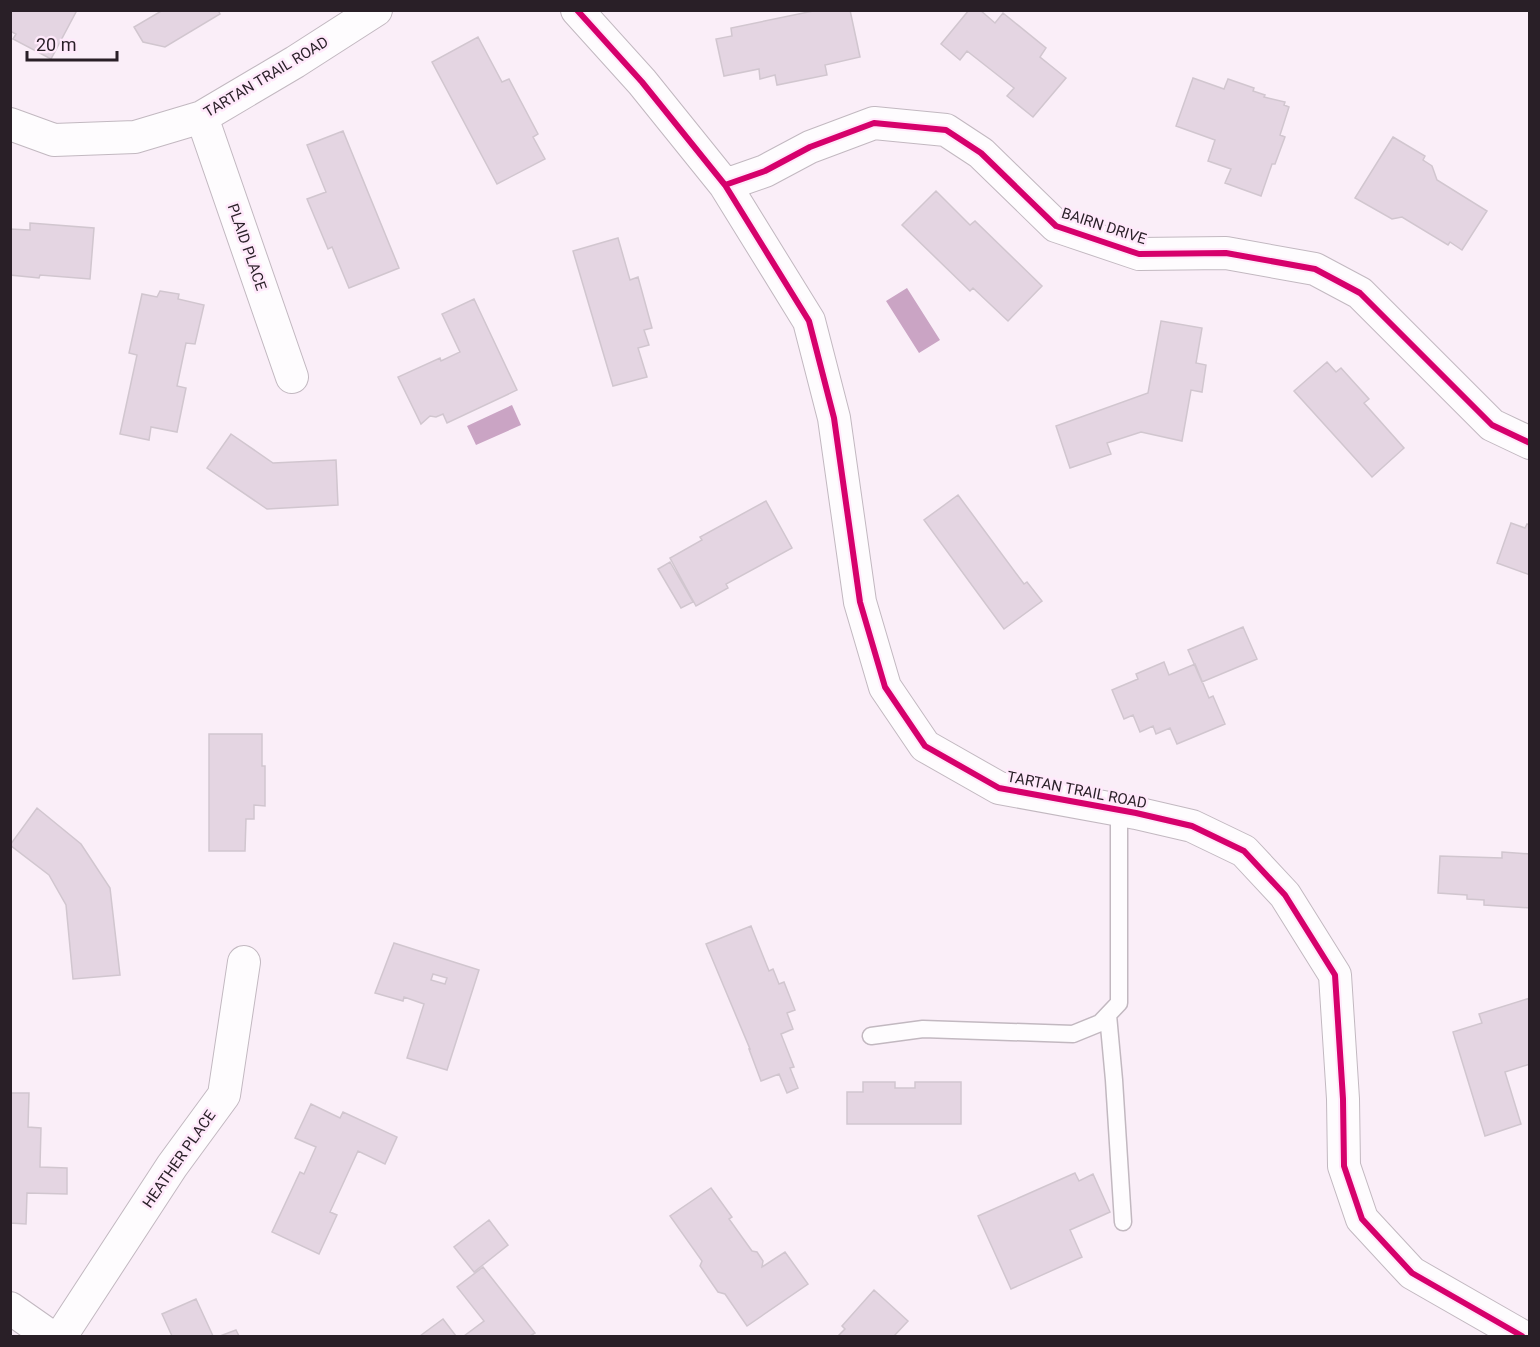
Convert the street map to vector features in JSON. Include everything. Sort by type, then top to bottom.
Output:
[{"type":"street","name":"TARTAN TRAIL ROAD","points":[[10,124],[54,140],[135,137],[201,117],[295,62],[376,10]]},
{"type":"street","name":"TARTAN TRAIL ROAD","points":[[577,10],[642,82],[725,185],[809,321],[834,418],[860,602],[885,687],[925,746],[999,788],[1192,826],[1244,850],[1286,895],[1335,975],[1343,1099],[1344,1166],[1362,1219],[1412,1273],[1522,1336]]},
{"type":"street","name":"PLAID PLACE","points":[[201,117],[292,377]]},
{"type":"street","name":"BAIRN DRIVE","points":[[725,185],[765,171],[810,147],[874,123],[946,130],[981,153],[1056,226],[1139,254],[1226,253],[1315,269],[1360,292],[1492,424],[1530,443]]},
{"type":"street","name":"HEATHER PLACE","points":[[61,1336],[172,1166],[224,1095],[244,962]]},
{"type":"street","points":[[10,1308],[51,1336]]},
{"type":"lane","points":[[871,1036],[923,1029],[1073,1034],[1100,1023],[1119,1004],[1119,810]]},
{"type":"lane","points":[[1108,1015],[1123,1222]]},
{"type":"shaded area","points":[[907,288],[940,340],[919,353],[886,301]]},
{"type":"shaded area","points":[[512,405],[521,425],[476,445],[467,426]]},
{"type":"building","points":[[10,10],[73,10],[76,12],[51,59],[13,39],[16,34],[10,31]]},
{"type":"building","points":[[163,10],[218,10],[220,14],[165,47],[143,42],[134,27]]},
{"type":"building","points":[[818,10],[850,10],[860,57],[825,65],[827,75],[777,85],[775,75],[760,79],[759,69],[724,76],[716,39],[732,36],[731,28]]},
{"type":"building","points":[[969,10],[980,10],[995,23],[1003,13],[1046,48],[1040,57],[1066,78],[1033,117],[1007,96],[1014,88],[967,51],[960,60],[941,44]]},
{"type":"building","points":[[478,37],[502,82],[509,79],[538,134],[533,137],[545,159],[497,184],[432,62]]},
{"type":"building","points":[[1193,78],[1224,89],[1228,79],[1254,88],[1253,91],[1265,95],[1264,97],[1285,102],[1284,105],[1289,107],[1280,135],[1285,137],[1275,164],[1272,164],[1261,196],[1225,183],[1231,169],[1208,161],[1215,140],[1176,126]]},
{"type":"building","points":[[343,131],[399,268],[349,288],[332,247],[328,249],[307,199],[326,192],[307,145]]},
{"type":"building","points":[[1393,137],[1425,156],[1423,160],[1432,166],[1437,180],[1487,211],[1462,250],[1450,242],[1448,245],[1402,217],[1392,219],[1355,198]]},
{"type":"building","points":[[936,191],[970,225],[975,221],[1042,286],[1008,321],[973,288],[970,291],[902,225]]},
{"type":"building","points":[[30,223],[94,228],[90,279],[10,275],[10,229],[30,230]]},
{"type":"building","points":[[618,238],[630,280],[638,277],[652,328],[644,330],[649,345],[638,348],[647,377],[613,386],[573,251]]},
{"type":"building","points":[[160,291],[179,294],[178,299],[204,305],[195,344],[186,343],[177,386],[186,388],[177,432],[151,427],[149,440],[120,434],[137,355],[129,353],[142,294],[157,297]]},
{"type":"building","points":[[474,299],[517,390],[447,423],[443,414],[436,417],[430,416],[421,424],[398,377],[440,358],[441,361],[460,352],[442,314]]},
{"type":"building","points":[[1161,321],[1202,328],[1196,363],[1206,365],[1202,392],[1191,390],[1182,441],[1141,432],[1107,443],[1111,454],[1070,468],[1056,426],[1148,393]]},
{"type":"building","points":[[1327,362],[1336,372],[1341,368],[1369,399],[1364,403],[1404,448],[1372,477],[1294,391]]},
{"type":"building","points":[[231,434],[273,463],[336,460],[338,505],[267,509],[207,468]]},
{"type":"building","points":[[958,495],[1024,584],[1027,582],[1042,601],[1004,629],[924,520]]},
{"type":"building","points":[[766,501],[792,548],[726,584],[728,588],[696,606],[670,558],[702,540],[700,537]]},
{"type":"building","points":[[1511,523],[1525,528],[1527,524],[1530,525],[1530,575],[1497,563]]},
{"type":"building","points":[[670,562],[693,602],[681,608],[658,569]]},
{"type":"building","points":[[1243,627],[1257,659],[1202,682],[1188,650]]},
{"type":"building","points":[[1164,662],[1169,675],[1195,664],[1209,698],[1213,696],[1225,724],[1177,744],[1170,728],[1156,734],[1153,726],[1140,732],[1133,715],[1124,719],[1112,690],[1138,679],[1136,674]]},
{"type":"building","points":[[209,734],[262,734],[265,806],[254,805],[254,819],[246,819],[245,851],[209,851]]},
{"type":"building","points":[[37,808],[81,844],[110,888],[120,975],[73,979],[66,905],[49,875],[10,845]]},
{"type":"building","points":[[1502,852],[1530,854],[1530,908],[1484,905],[1484,900],[1467,899],[1467,895],[1438,893],[1440,856],[1502,858]]},
{"type":"building","points":[[751,926],[769,971],[773,969],[779,984],[784,982],[795,1010],[787,1013],[793,1029],[781,1034],[794,1067],[790,1068],[798,1088],[787,1093],[779,1074],[761,1081],[706,944]]},
{"type":"building","points":[[394,943],[479,970],[447,1070],[407,1058],[424,1004],[404,997],[403,1001],[375,993]],"holes":[[[433,974],[447,978],[445,984],[431,980]]]},
{"type":"building","points":[[1530,998],[1530,1064],[1505,1072],[1521,1124],[1485,1136],[1453,1032],[1482,1023],[1479,1014]]},
{"type":"building","points":[[863,1082],[895,1082],[895,1088],[915,1088],[915,1082],[961,1082],[961,1124],[847,1124],[847,1092],[863,1092]]},
{"type":"building","points":[[10,1093],[29,1093],[28,1127],[41,1128],[40,1167],[67,1168],[67,1194],[27,1193],[26,1224],[10,1223]]},
{"type":"building","points":[[311,1104],[340,1118],[343,1112],[397,1137],[385,1164],[358,1151],[330,1212],[337,1215],[319,1254],[272,1232],[300,1172],[304,1174],[316,1147],[295,1138]]},
{"type":"building","points":[[1075,1173],[1079,1181],[1093,1174],[1110,1212],[1070,1230],[1082,1257],[1011,1289],[978,1216]]},
{"type":"building","points":[[711,1188],[732,1217],[729,1219],[752,1251],[757,1252],[763,1261],[762,1267],[785,1252],[808,1284],[747,1326],[725,1294],[718,1292],[700,1266],[702,1261],[670,1216]]},
{"type":"building","points":[[489,1220],[508,1245],[474,1272],[454,1247]]},
{"type":"building","points":[[483,1267],[535,1333],[530,1336],[464,1336],[484,1321],[457,1287]]},
{"type":"building","points":[[874,1290],[908,1321],[894,1336],[838,1336],[845,1329],[842,1326]]},
{"type":"building","points":[[196,1299],[213,1336],[172,1336],[162,1314]]},
{"type":"building","points":[[443,1319],[456,1336],[420,1336]]},
{"type":"building","points":[[236,1330],[239,1336],[220,1336]]},
{"type":"cycle path","points":[[577,10],[642,82],[725,185],[809,321],[834,418],[860,602],[885,687],[925,746],[999,788],[1136,813],[1192,826],[1244,851],[1285,895],[1335,975],[1343,1099],[1344,1166],[1362,1219],[1412,1273],[1522,1336]]},
{"type":"cycle path","points":[[725,185],[765,171],[810,147],[874,123],[946,130],[981,153],[1056,226],[1139,254],[1226,253],[1315,269],[1360,293],[1492,425],[1530,443]]}]
